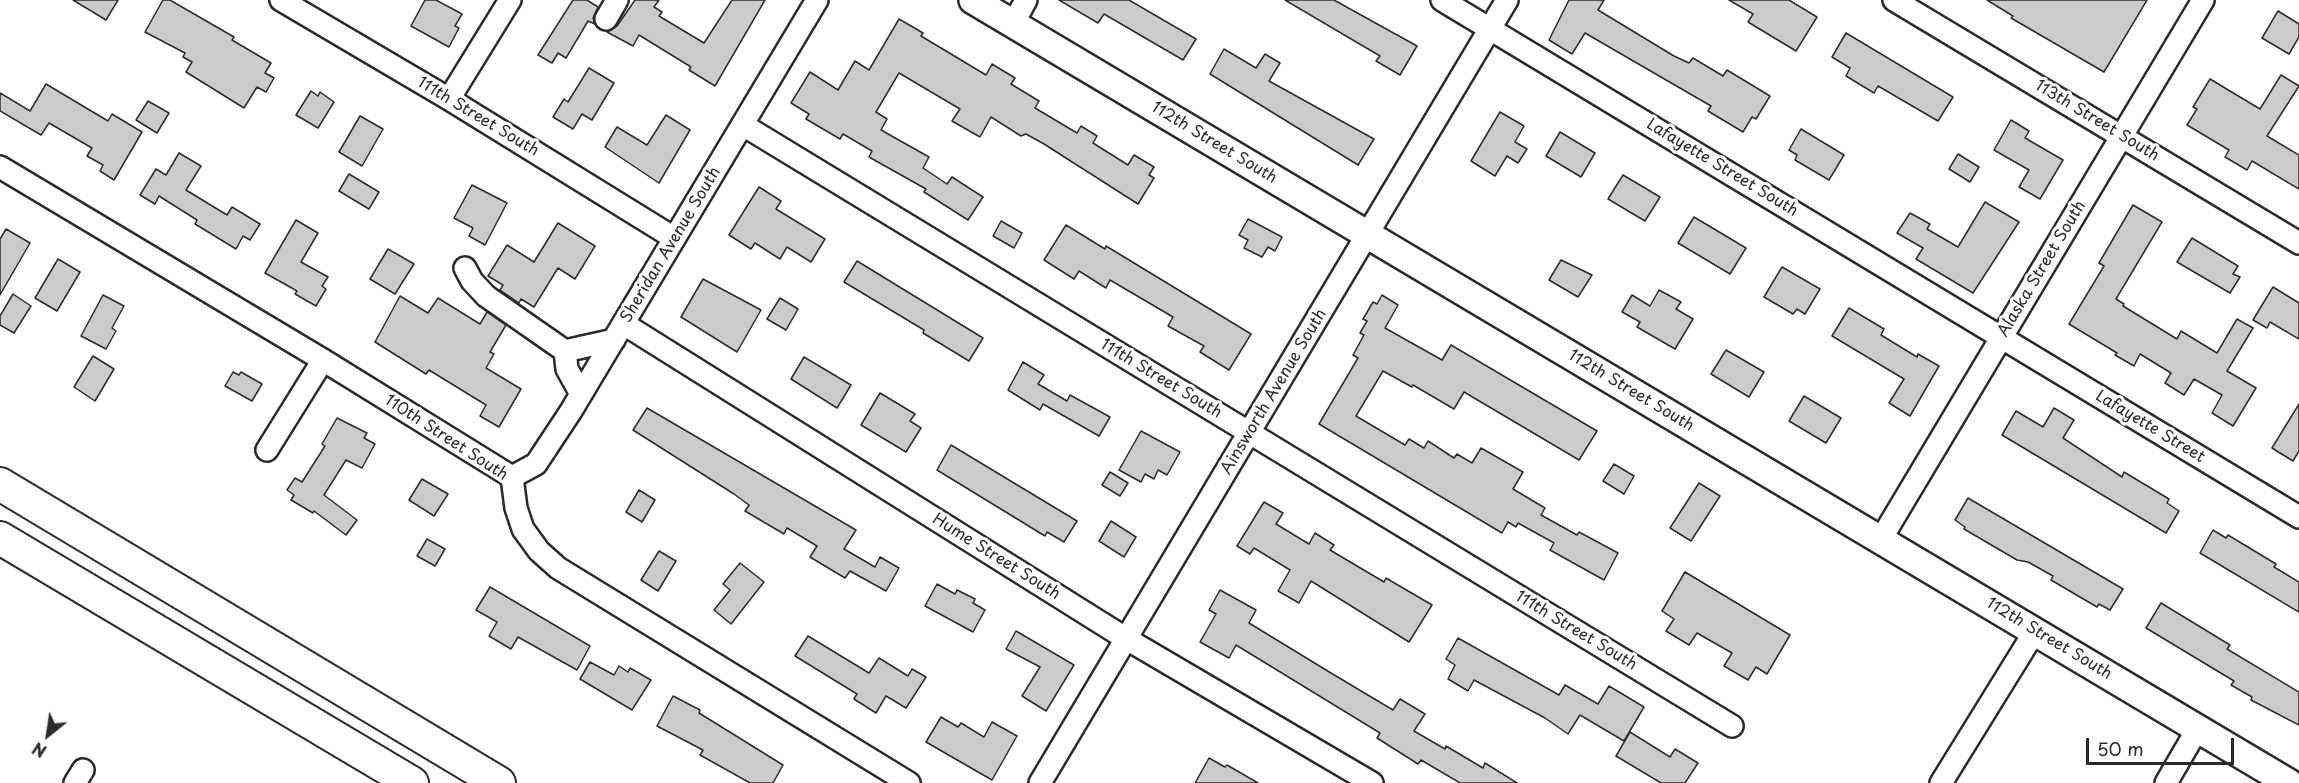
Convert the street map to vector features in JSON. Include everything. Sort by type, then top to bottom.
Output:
[{"type":"highway","points":[[0,484],[499,783]]},
{"type":"highway","points":[[0,538],[412,783]]},
{"type":"main road","name":"112th Street South","points":[[973,0],[2289,783]]},
{"type":"street","name":"111th Street South","points":[[281,0],[449,99],[674,238]]},
{"type":"street","points":[[449,99],[510,0]]},
{"type":"street","points":[[606,19],[617,0]]},
{"type":"street","name":"Sheridan Avenue South","points":[[512,477],[536,464],[581,394],[817,0]]},
{"type":"street","points":[[1013,24],[1026,0]]},
{"type":"street","name":"Lafayette Street South","points":[[1442,0],[2001,337]]},
{"type":"street","name":"Ainsworth Avenue South","points":[[1040,783],[1507,0]]},
{"type":"street","name":"113th Street South","points":[[1894,0],[2299,243]]},
{"type":"street","name":"Alaska Street South","points":[[1881,539],[2203,0]]},
{"type":"street","name":"111th Street South","points":[[743,125],[1732,726]]},
{"type":"street","name":"110th Street South","points":[[0,167],[323,360],[512,477],[516,508],[523,529],[539,551],[558,568],[909,783]]},
{"type":"street","points":[[465,267],[472,281],[486,296],[565,351],[567,369],[581,394]]},
{"type":"street","points":[[565,351],[619,332]]},
{"type":"street","name":"Hume Street South","points":[[619,332],[1125,638],[1372,783]]},
{"type":"street","name":"Lafayette Street","points":[[2001,337],[2299,517]]},
{"type":"street","points":[[267,450],[323,360]]},
{"type":"street","points":[[1941,783],[2035,631]]},
{"type":"street","points":[[2166,783],[2198,728]]},
{"type":"building","points":[[73,0],[118,0],[106,20]]},
{"type":"building","points":[[163,0],[170,0],[234,37],[232,40],[271,63],[265,73],[274,78],[266,92],[257,87],[244,108],[186,72],[192,62],[183,57],[185,53],[145,32]]},
{"type":"building","points":[[425,0],[436,0],[462,14],[455,26],[459,28],[449,47],[411,26]]},
{"type":"building","points":[[573,0],[587,0],[598,7],[593,18],[595,24],[588,21],[566,58],[558,53],[552,63],[538,55]]},
{"type":"building","points":[[635,0],[659,0],[654,7],[662,12],[659,16],[704,43],[732,0],[765,0],[715,86],[689,70],[691,67],[639,35],[633,46],[607,32],[617,26]]},
{"type":"building","points":[[1059,0],[1129,0],[1196,39],[1183,60],[1104,14],[1098,23]]},
{"type":"building","points":[[1285,0],[1334,0],[1417,46],[1400,75],[1376,61],[1380,56]]},
{"type":"building","points":[[1569,0],[1604,0],[1598,10],[1674,56],[1689,63],[1693,58],[1723,76],[1727,70],[1770,96],[1756,119],[1752,117],[1743,132],[1708,111],[1711,106],[1585,33],[1572,54],[1549,40]]},
{"type":"building","points":[[1729,0],[1789,0],[1817,17],[1796,51],[1748,22],[1753,14]]},
{"type":"building","points":[[1987,0],[2147,0],[2104,72],[2011,18],[2013,16]]},
{"type":"building","points":[[2278,11],[2299,24],[2299,37],[2289,54],[2262,38]]},
{"type":"building","points":[[899,19],[923,33],[921,36],[986,75],[992,64],[1015,78],[1011,84],[1039,101],[1035,108],[1077,133],[1081,126],[1097,136],[1093,143],[1128,165],[1134,155],[1154,167],[1149,175],[1154,178],[1138,204],[1044,144],[1026,134],[1021,136],[991,117],[980,137],[952,121],[960,109],[899,73],[876,112],[887,119],[881,130],[929,157],[923,168],[947,184],[952,177],[983,197],[968,220],[924,192],[926,189],[869,157],[872,151],[843,134],[840,139],[806,119],[809,114],[791,103],[810,72],[838,90],[855,61],[869,70]]},
{"type":"building","points":[[1846,33],[1953,97],[1938,121],[1878,86],[1874,93],[1846,76],[1850,68],[1832,57]]},
{"type":"building","points":[[1224,49],[1256,68],[1265,54],[1280,63],[1269,81],[1374,139],[1358,165],[1210,74]]},
{"type":"building","points":[[589,68],[614,83],[592,120],[582,114],[573,129],[553,117],[564,99],[568,102]]},
{"type":"building","points":[[2281,75],[2299,86],[2267,136],[2299,155],[2299,189],[2252,161],[2247,170],[2225,157],[2229,150],[2187,125],[2197,109],[2193,107],[2210,79],[2260,109]]},
{"type":"building","points":[[46,84],[108,121],[112,114],[142,132],[114,180],[100,171],[103,165],[87,156],[92,148],[49,123],[41,135],[0,111],[0,93],[30,111]]},
{"type":"building","points":[[311,91],[318,96],[320,92],[334,102],[318,128],[296,115]]},
{"type":"building","points":[[148,101],[169,113],[157,133],[136,120]]},
{"type":"building","points":[[1500,112],[1524,126],[1515,142],[1527,149],[1518,163],[1507,156],[1495,176],[1471,161]]},
{"type":"building","points":[[666,115],[690,130],[659,183],[605,147],[617,127],[647,145]]},
{"type":"building","points":[[360,116],[383,129],[362,166],[339,152]]},
{"type":"building","points":[[2011,120],[2029,131],[2025,138],[2063,160],[2040,199],[2019,187],[2029,170],[1994,150]]},
{"type":"building","points":[[1801,129],[1844,155],[1829,180],[1795,160],[1797,155],[1789,150]]},
{"type":"building","points":[[1560,132],[1595,153],[1581,177],[1546,156]]},
{"type":"building","points":[[179,153],[201,166],[186,190],[227,215],[232,207],[260,224],[250,240],[243,236],[236,249],[195,224],[197,220],[159,196],[155,204],[140,195],[156,169],[166,175]]},
{"type":"building","points":[[1958,154],[1979,167],[1970,182],[1949,169]]},
{"type":"building","points":[[349,174],[379,192],[369,209],[339,191]]},
{"type":"building","points":[[1623,175],[1660,197],[1645,221],[1608,199]]},
{"type":"building","points":[[472,185],[507,203],[485,245],[469,236],[473,228],[454,218]]},
{"type":"building","points":[[759,187],[781,201],[776,209],[825,239],[811,262],[787,247],[780,259],[755,243],[751,249],[729,235]]},
{"type":"building","points":[[1985,202],[2019,222],[1973,293],[1916,259],[1923,248],[1897,233],[1910,213],[1930,224],[1927,229],[1958,247]]},
{"type":"building","points":[[2133,205],[2162,222],[2116,299],[2124,304],[2123,306],[2177,339],[2181,331],[2217,353],[2237,319],[2253,328],[2227,371],[2256,388],[2233,426],[2212,413],[2222,395],[2194,379],[2184,395],[2165,383],[2171,373],[2140,354],[2134,366],[2069,324],[2104,266],[2099,263]]},
{"type":"building","points":[[1694,217],[1746,248],[1730,274],[1678,243]]},
{"type":"building","points":[[1248,219],[1282,237],[1275,251],[1268,247],[1262,257],[1244,248],[1248,240],[1239,235]]},
{"type":"building","points":[[296,220],[318,233],[301,262],[328,277],[322,286],[326,289],[316,306],[295,294],[297,291],[265,273]]},
{"type":"building","points":[[1001,221],[1022,233],[1014,248],[993,236]]},
{"type":"building","points":[[558,223],[595,246],[575,279],[558,268],[534,307],[521,299],[519,303],[500,290],[503,285],[488,276],[507,245],[534,262]]},
{"type":"building","points":[[1066,225],[1105,249],[1106,246],[1251,334],[1229,370],[1200,352],[1204,346],[1168,326],[1173,317],[1110,280],[1106,288],[1079,271],[1074,279],[1044,260]]},
{"type":"building","points":[[6,229],[30,243],[0,295],[0,239]]},
{"type":"building","points":[[2192,238],[2238,266],[2233,274],[2240,277],[2230,293],[2177,262]]},
{"type":"building","points":[[388,249],[414,264],[395,294],[370,279]]},
{"type":"building","points":[[58,259],[80,272],[57,311],[35,298]]},
{"type":"building","points":[[1561,260],[1592,275],[1578,297],[1549,280]]},
{"type":"building","points":[[857,261],[983,338],[969,361],[923,333],[924,330],[844,282]]},
{"type":"building","points":[[1782,267],[1820,289],[1805,314],[1797,309],[1793,314],[1764,297]]},
{"type":"building","points":[[703,279],[761,310],[737,352],[681,317]]},
{"type":"building","points":[[2273,287],[2299,303],[2299,339],[2270,322],[2267,328],[2253,320]]},
{"type":"building","points":[[1659,290],[1681,302],[1676,309],[1693,319],[1675,349],[1637,327],[1640,322],[1622,312],[1632,295],[1650,306]]},
{"type":"building","points":[[13,294],[31,306],[14,333],[0,325],[0,316]]},
{"type":"building","points":[[103,295],[124,306],[112,328],[116,331],[106,349],[81,336]]},
{"type":"building","points":[[1382,295],[1398,305],[1385,328],[1442,360],[1451,345],[1597,431],[1579,460],[1464,392],[1454,409],[1413,385],[1412,387],[1383,371],[1356,416],[1405,445],[1409,439],[1424,448],[1428,441],[1454,458],[1457,454],[1472,463],[1481,448],[1523,472],[1513,489],[1545,508],[1541,515],[1577,535],[1579,532],[1618,553],[1604,580],[1550,550],[1554,543],[1518,523],[1516,527],[1508,522],[1502,533],[1319,424],[1358,358],[1353,355],[1364,335],[1360,333],[1367,321],[1363,319],[1373,302],[1377,304]]},
{"type":"building","points":[[400,296],[428,313],[438,298],[480,324],[487,312],[506,325],[490,352],[494,354],[486,368],[521,389],[499,427],[480,416],[486,405],[429,370],[426,374],[375,342]]},
{"type":"building","points":[[780,298],[798,309],[786,330],[767,319]]},
{"type":"building","points":[[1849,308],[1884,329],[1881,335],[1917,357],[1918,354],[1939,366],[1910,416],[1889,403],[1904,379],[1832,336]]},
{"type":"building","points":[[1726,350],[1764,372],[1749,397],[1711,374]]},
{"type":"building","points":[[93,356],[114,369],[95,401],[74,387]]},
{"type":"building","points":[[804,357],[851,385],[837,408],[791,379]]},
{"type":"building","points":[[1023,362],[1044,375],[1038,384],[1067,401],[1070,395],[1110,417],[1099,436],[1043,404],[1040,410],[1008,390]]},
{"type":"building","points":[[233,372],[239,375],[241,372],[262,384],[252,401],[225,386]]},
{"type":"building","points":[[880,393],[915,414],[910,421],[921,428],[906,452],[861,425]]},
{"type":"building","points":[[1804,396],[1841,418],[1826,443],[1789,421]]},
{"type":"building","points":[[2299,404],[2299,451],[2293,461],[2272,448]]},
{"type":"building","points":[[647,408],[856,530],[844,549],[875,567],[880,557],[899,568],[886,591],[850,571],[845,578],[810,557],[817,546],[787,528],[784,534],[745,511],[749,505],[734,494],[633,430]]},
{"type":"building","points":[[2054,408],[2074,420],[2063,438],[2122,477],[2124,472],[2169,499],[2167,503],[2179,511],[2166,533],[2002,435],[2016,411],[2043,427]]},
{"type":"building","points":[[337,418],[367,433],[364,438],[375,444],[362,468],[346,460],[324,495],[357,520],[346,535],[314,511],[313,513],[291,500],[294,495],[287,490],[295,478],[302,482],[325,446],[322,444]]},
{"type":"building","points":[[1141,431],[1180,452],[1167,475],[1158,470],[1154,479],[1145,474],[1141,482],[1119,470]]},
{"type":"building","points":[[951,445],[1077,521],[1064,542],[1047,532],[1045,536],[937,470]]},
{"type":"building","points":[[1614,464],[1634,476],[1624,494],[1603,481]]},
{"type":"building","points":[[1110,472],[1128,483],[1120,496],[1102,485]]},
{"type":"building","points":[[422,479],[448,494],[434,516],[409,500]]},
{"type":"building","points":[[1699,483],[1720,496],[1691,541],[1670,528]]},
{"type":"building","points":[[639,490],[655,500],[642,522],[626,512]]},
{"type":"building","points":[[1968,498],[2123,589],[2110,610],[2099,604],[2097,607],[2051,580],[2053,576],[2028,562],[2017,560],[1964,529],[1965,527],[1955,520]]},
{"type":"building","points":[[1264,502],[1283,513],[1276,524],[1309,544],[1315,533],[1334,545],[1330,550],[1384,582],[1386,578],[1432,605],[1409,642],[1311,581],[1299,603],[1278,591],[1290,570],[1254,548],[1250,554],[1237,546]]},
{"type":"building","points":[[1111,521],[1136,537],[1124,557],[1099,541]]},
{"type":"building","points":[[2213,530],[2226,538],[2228,535],[2276,564],[2274,567],[2299,582],[2299,612],[2200,553]]},
{"type":"building","points":[[427,539],[445,549],[435,566],[417,556]]},
{"type":"building","points":[[659,551],[676,561],[658,591],[641,580]]},
{"type":"building","points":[[740,563],[764,582],[731,624],[714,610],[730,590],[723,584]]},
{"type":"building","points":[[1685,572],[1790,635],[1767,674],[1756,667],[1748,680],[1724,666],[1732,653],[1697,633],[1689,645],[1666,631],[1674,619],[1662,611]]},
{"type":"building","points":[[937,584],[955,594],[957,590],[975,599],[973,603],[985,610],[973,632],[925,606]]},
{"type":"building","points":[[490,587],[590,646],[577,670],[518,637],[511,649],[489,636],[497,622],[476,610]]},
{"type":"building","points":[[1220,590],[1256,610],[1249,623],[1331,673],[1393,710],[1400,699],[1425,714],[1414,731],[1445,749],[1446,746],[1483,768],[1485,763],[1517,783],[1460,783],[1421,760],[1418,764],[1377,738],[1380,733],[1236,645],[1229,658],[1200,642],[1216,614],[1209,610]]},
{"type":"building","points":[[2161,603],[2230,645],[2227,649],[2299,692],[2299,725],[2251,700],[2252,697],[2231,685],[2234,681],[2146,628]]},
{"type":"building","points":[[1016,631],[1074,665],[1046,711],[1022,696],[1040,667],[1006,649]]},
{"type":"building","points":[[808,636],[869,673],[879,658],[908,676],[912,669],[926,677],[906,708],[886,696],[876,713],[854,699],[857,694],[795,656]]},
{"type":"building","points":[[1458,638],[1559,695],[1565,685],[1598,704],[1609,686],[1644,707],[1624,741],[1580,715],[1568,734],[1545,718],[1474,680],[1468,691],[1448,679],[1455,665],[1446,659]]},
{"type":"building","points":[[590,662],[614,675],[619,666],[628,672],[630,668],[651,680],[632,710],[580,679]]},
{"type":"building","points":[[673,696],[700,710],[699,713],[783,765],[773,783],[750,783],[700,755],[703,750],[657,726]]},
{"type":"building","points":[[941,717],[958,727],[961,723],[984,737],[992,722],[1017,736],[992,780],[926,742]]},
{"type":"building","points":[[1630,732],[1670,757],[1675,749],[1698,763],[1685,783],[1661,783],[1616,756]]},
{"type":"building","points":[[1209,758],[1225,767],[1227,765],[1258,783],[1195,783]]}]
